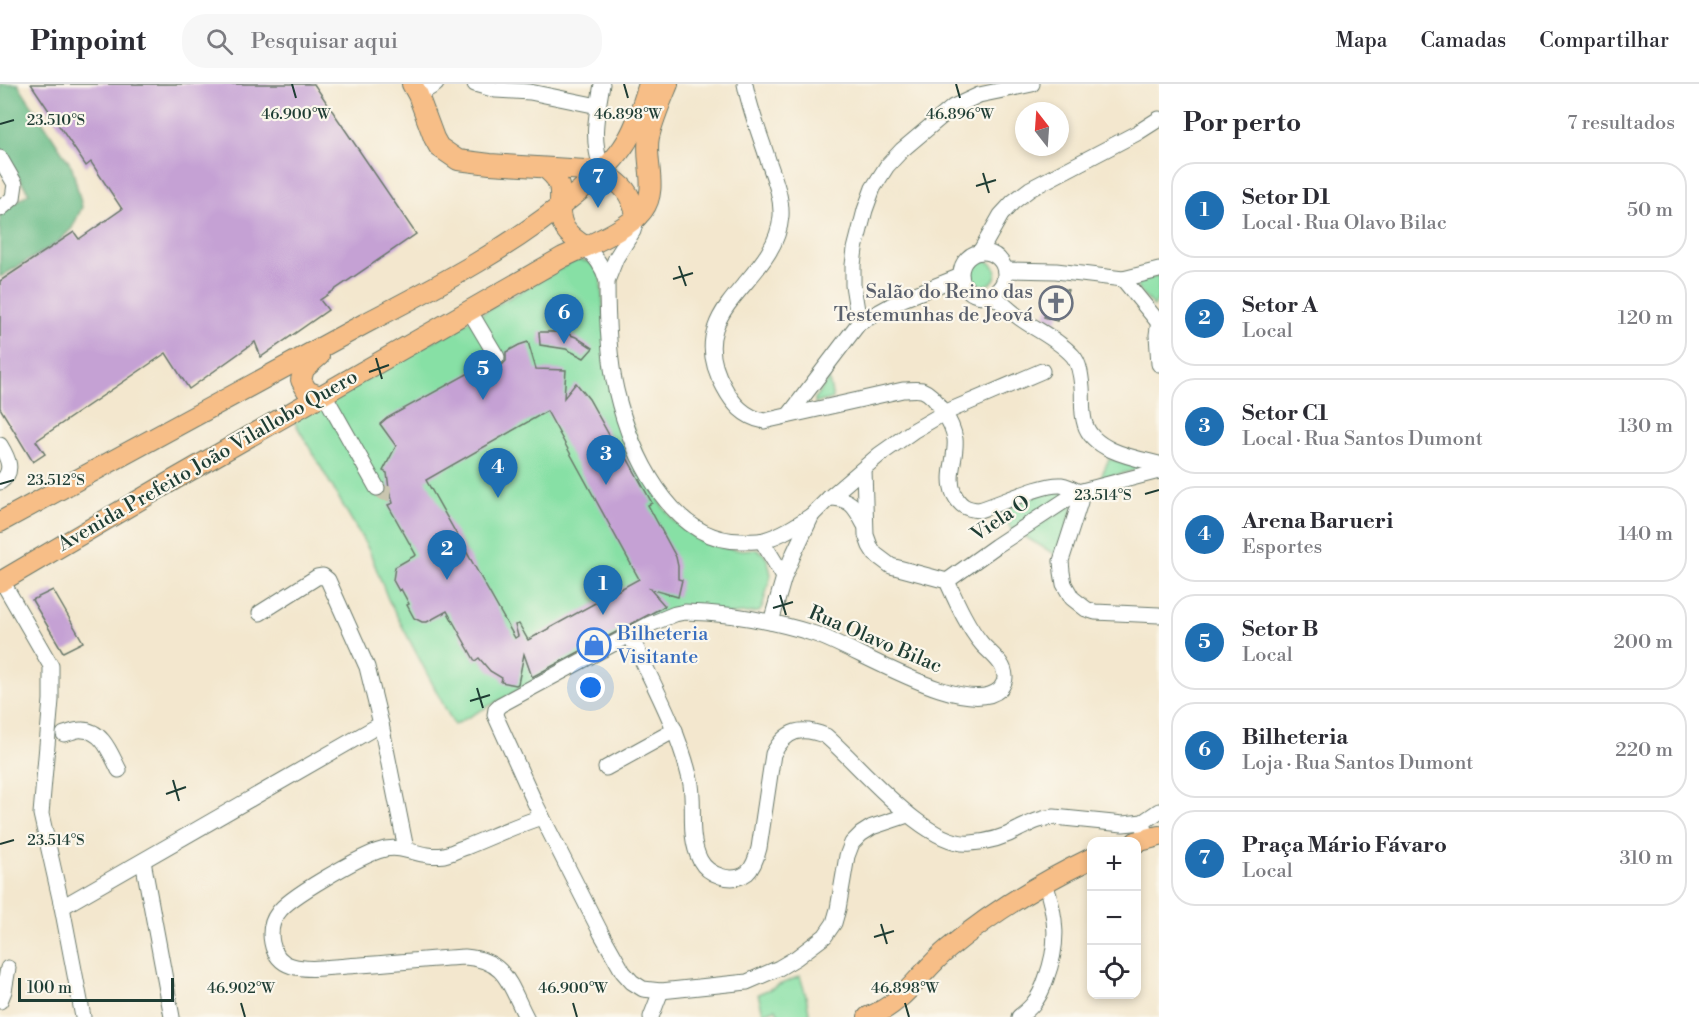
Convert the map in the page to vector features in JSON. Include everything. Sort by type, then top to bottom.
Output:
[{"type":"main road","name":"Avenida Prefeito João Vilallobo Quero","points":[[0,522],[419,297],[540,223],[602,171],[623,148],[649,84]]},
{"type":"main road","points":[[415,89],[439,147],[458,160],[602,171],[623,186],[637,217],[647,205],[650,195],[649,139],[668,84]]},
{"type":"main road","points":[[545,168],[558,182],[561,191],[562,222],[566,231],[585,246]]},
{"type":"main road","name":"Avenida Prefeito João Vilallobo Quero","points":[[1,582],[170,482],[637,217]]},
{"type":"main road","points":[[322,395],[307,391],[301,380],[304,369],[318,357],[325,346]]},
{"type":"main road","points":[[868,1017],[891,1004],[911,988],[945,951],[987,918],[1022,895],[1087,860]]},
{"type":"street","points":[[415,89],[436,84]]},
{"type":"street","points":[[476,84],[496,90],[530,88],[598,106]]},
{"type":"street","points":[[602,84],[595,143],[602,171]]},
{"type":"street","points":[[745,84],[748,100],[777,187],[781,217],[778,231],[760,265],[720,316],[713,335],[713,350],[721,382],[729,396],[745,414],[753,419],[772,420],[903,390],[923,390],[937,401],[955,438],[950,476],[951,488],[960,505],[969,509],[979,510],[1059,485],[1078,492],[1159,471]]},
{"type":"street","points":[[859,323],[854,285],[855,249],[873,188],[887,166],[902,150],[953,107],[979,95],[1032,84]]},
{"type":"street","points":[[980,252],[1001,215],[1030,189],[1106,150],[1159,119]]},
{"type":"street","points":[[0,158],[15,184],[13,198],[0,209]]},
{"type":"street","points":[[607,281],[616,258],[633,231],[637,217]]},
{"type":"street","points":[[585,246],[598,260],[607,281],[610,347],[616,390],[636,450],[653,483],[679,515],[697,529],[731,541],[762,541],[793,528],[812,515],[879,455],[913,431],[944,413],[1042,371]]},
{"type":"street","points":[[980,252],[987,252],[999,258],[1005,270],[1003,284],[992,294],[972,293],[963,283],[961,276],[964,263],[980,252]]},
{"type":"street","points":[[1005,270],[1056,271],[1123,279],[1159,270]]},
{"type":"street","points":[[789,415],[859,323],[903,299],[961,276]]},
{"type":"street","points":[[1123,279],[1159,321],[1157,335],[1159,364]]},
{"type":"street","points":[[992,294],[1020,318],[1061,344],[1074,357],[1082,383],[1085,426],[1093,439],[1110,450],[1159,464]]},
{"type":"street","points":[[470,310],[497,357]]},
{"type":"street","points":[[322,395],[377,488]]},
{"type":"street","points":[[0,445],[6,454],[10,469],[7,478],[0,482]]},
{"type":"street","points":[[864,469],[866,529],[870,546],[875,554],[885,562],[909,572],[948,581]]},
{"type":"street","points":[[1078,492],[1080,502],[1061,561],[1064,584],[1072,598],[1086,609],[1095,612],[1159,615]]},
{"type":"street","name":"Viela O","points":[[948,581],[1078,492]]},
{"type":"street","points":[[830,498],[840,498],[851,504],[866,529]]},
{"type":"street","points":[[771,622],[784,577],[812,515]]},
{"type":"street","points":[[777,536],[794,554]]},
{"type":"street","points":[[762,541],[784,577]]},
{"type":"street","points":[[260,613],[317,577],[323,576],[328,580],[364,662],[381,723],[406,849]]},
{"type":"street","name":"Rua Olavo Bilac","points":[[542,816],[497,721],[495,712],[497,707],[630,635],[664,618],[685,612],[771,622],[818,635],[924,684],[951,694],[986,697],[996,692],[1002,687],[1005,672],[971,629],[948,581]]},
{"type":"street","points":[[1,582],[51,666],[57,730],[41,814],[63,907],[83,1017]]},
{"type":"street","points":[[630,635],[675,729],[691,782],[693,835],[700,859],[706,869],[716,875],[726,877],[747,873],[754,863],[759,848],[773,754],[778,743],[785,736],[804,730],[815,731],[826,736],[908,815],[929,831],[946,839],[969,844],[1006,835],[1045,818],[1123,824],[1146,835],[1159,812]]},
{"type":"street","points":[[63,907],[381,723]]},
{"type":"street","points":[[606,768],[675,729]]},
{"type":"street","points":[[57,730],[82,730],[96,734],[106,746],[119,770]]},
{"type":"street","points":[[526,1017],[503,973],[487,960],[465,957],[334,967],[292,966],[282,961],[273,947],[271,929],[274,919],[284,905],[365,856],[397,847],[420,855],[445,855],[542,816],[623,972],[632,982],[643,989],[661,991],[747,982],[796,958],[825,936],[834,923],[847,856],[852,843],[872,827],[908,815]]},
{"type":"street","points":[[143,861],[172,1017]]},
{"type":"street","points":[[1019,1017],[1033,1005],[1041,994],[1054,957],[1055,917],[1045,883]]},
{"type":"street","points":[[0,1001],[8,968]]},
{"type":"street","points":[[651,1017],[661,991]]},
{"type":"green space","points":[[0,84],[18,84],[72,167],[82,207],[72,228],[56,244],[0,277],[0,213],[29,193],[0,148]]},
{"type":"green space","points":[[578,260],[589,262],[600,271],[608,360],[661,504],[674,521],[700,541],[724,548],[755,549],[763,553],[768,561],[771,575],[759,612],[648,620],[454,725],[388,599],[369,550],[294,421]]},
{"type":"green space","points":[[984,261],[989,262],[995,268],[995,278],[989,284],[984,285],[979,284],[973,278],[972,273],[973,268],[979,262]]},
{"type":"green space","points":[[1159,275],[1159,296],[1154,307],[1137,288],[1136,282]]},
{"type":"green space","points":[[829,379],[833,399],[815,403],[815,398]]},
{"type":"green space","points":[[1109,459],[1148,467],[1100,479]]},
{"type":"green space","points":[[1063,491],[1066,495],[1012,532],[1003,511],[1045,492]]},
{"type":"green space","points":[[1074,503],[1058,556],[1022,535]]},
{"type":"green space","points":[[800,976],[810,1017],[779,1017],[776,1009],[763,1013],[758,994]]},
{"type":"building","points":[[31,84],[314,84],[416,234],[320,300],[328,310],[261,357],[255,342],[189,389],[166,353],[36,441],[45,454],[33,462],[0,408],[0,281],[74,232],[79,239],[122,209],[91,162],[86,166]]},
{"type":"building","name":"Salão do Reino das Testemunhas de Jeová","points":[[1056,286],[1068,290],[1057,321],[1044,317]]},
{"type":"building","points":[[539,332],[568,334],[593,348],[584,358],[566,349],[540,345]]},
{"type":"building","points":[[528,342],[536,369],[566,370],[564,398],[576,383],[589,399],[613,442],[617,440],[652,503],[648,505],[676,557],[678,579],[682,580],[678,597],[650,589],[665,606],[532,677],[524,654],[516,685],[501,682],[502,678],[490,671],[479,658],[475,661],[447,611],[427,622],[414,618],[401,589],[399,591],[393,580],[395,567],[416,555],[388,505],[393,503],[387,473],[383,471],[396,446],[380,424],[489,362],[493,366],[501,366],[506,361],[506,352]],"holes":[[[547,411],[639,579],[528,640],[519,624],[515,625],[518,636],[515,638],[426,480]]]},
{"type":"building","points":[[53,590],[83,642],[63,652],[32,600]]},
{"type":"tunnel","points":[[377,488],[384,493],[391,494]]},
{"type":"place","name":"Praça Mário Fávaro","points":[[598,208]]},
{"type":"place","name":"Salão do Reino das Testemunhas de Jeová","points":[[1056,303]]},
{"type":"place","name":"Bilheteria","points":[[564,344]]},
{"type":"place","name":"Setor B","points":[[483,400]]},
{"type":"place","name":"Setor C1","points":[[606,485]]},
{"type":"place","name":"Arena Barueri","points":[[498,498]]},
{"type":"place","name":"Setor A","points":[[447,580]]},
{"type":"place","name":"Setor D1","points":[[603,615]]},
{"type":"place","name":"Bilheteria Visitante","points":[[594,645]]}]
